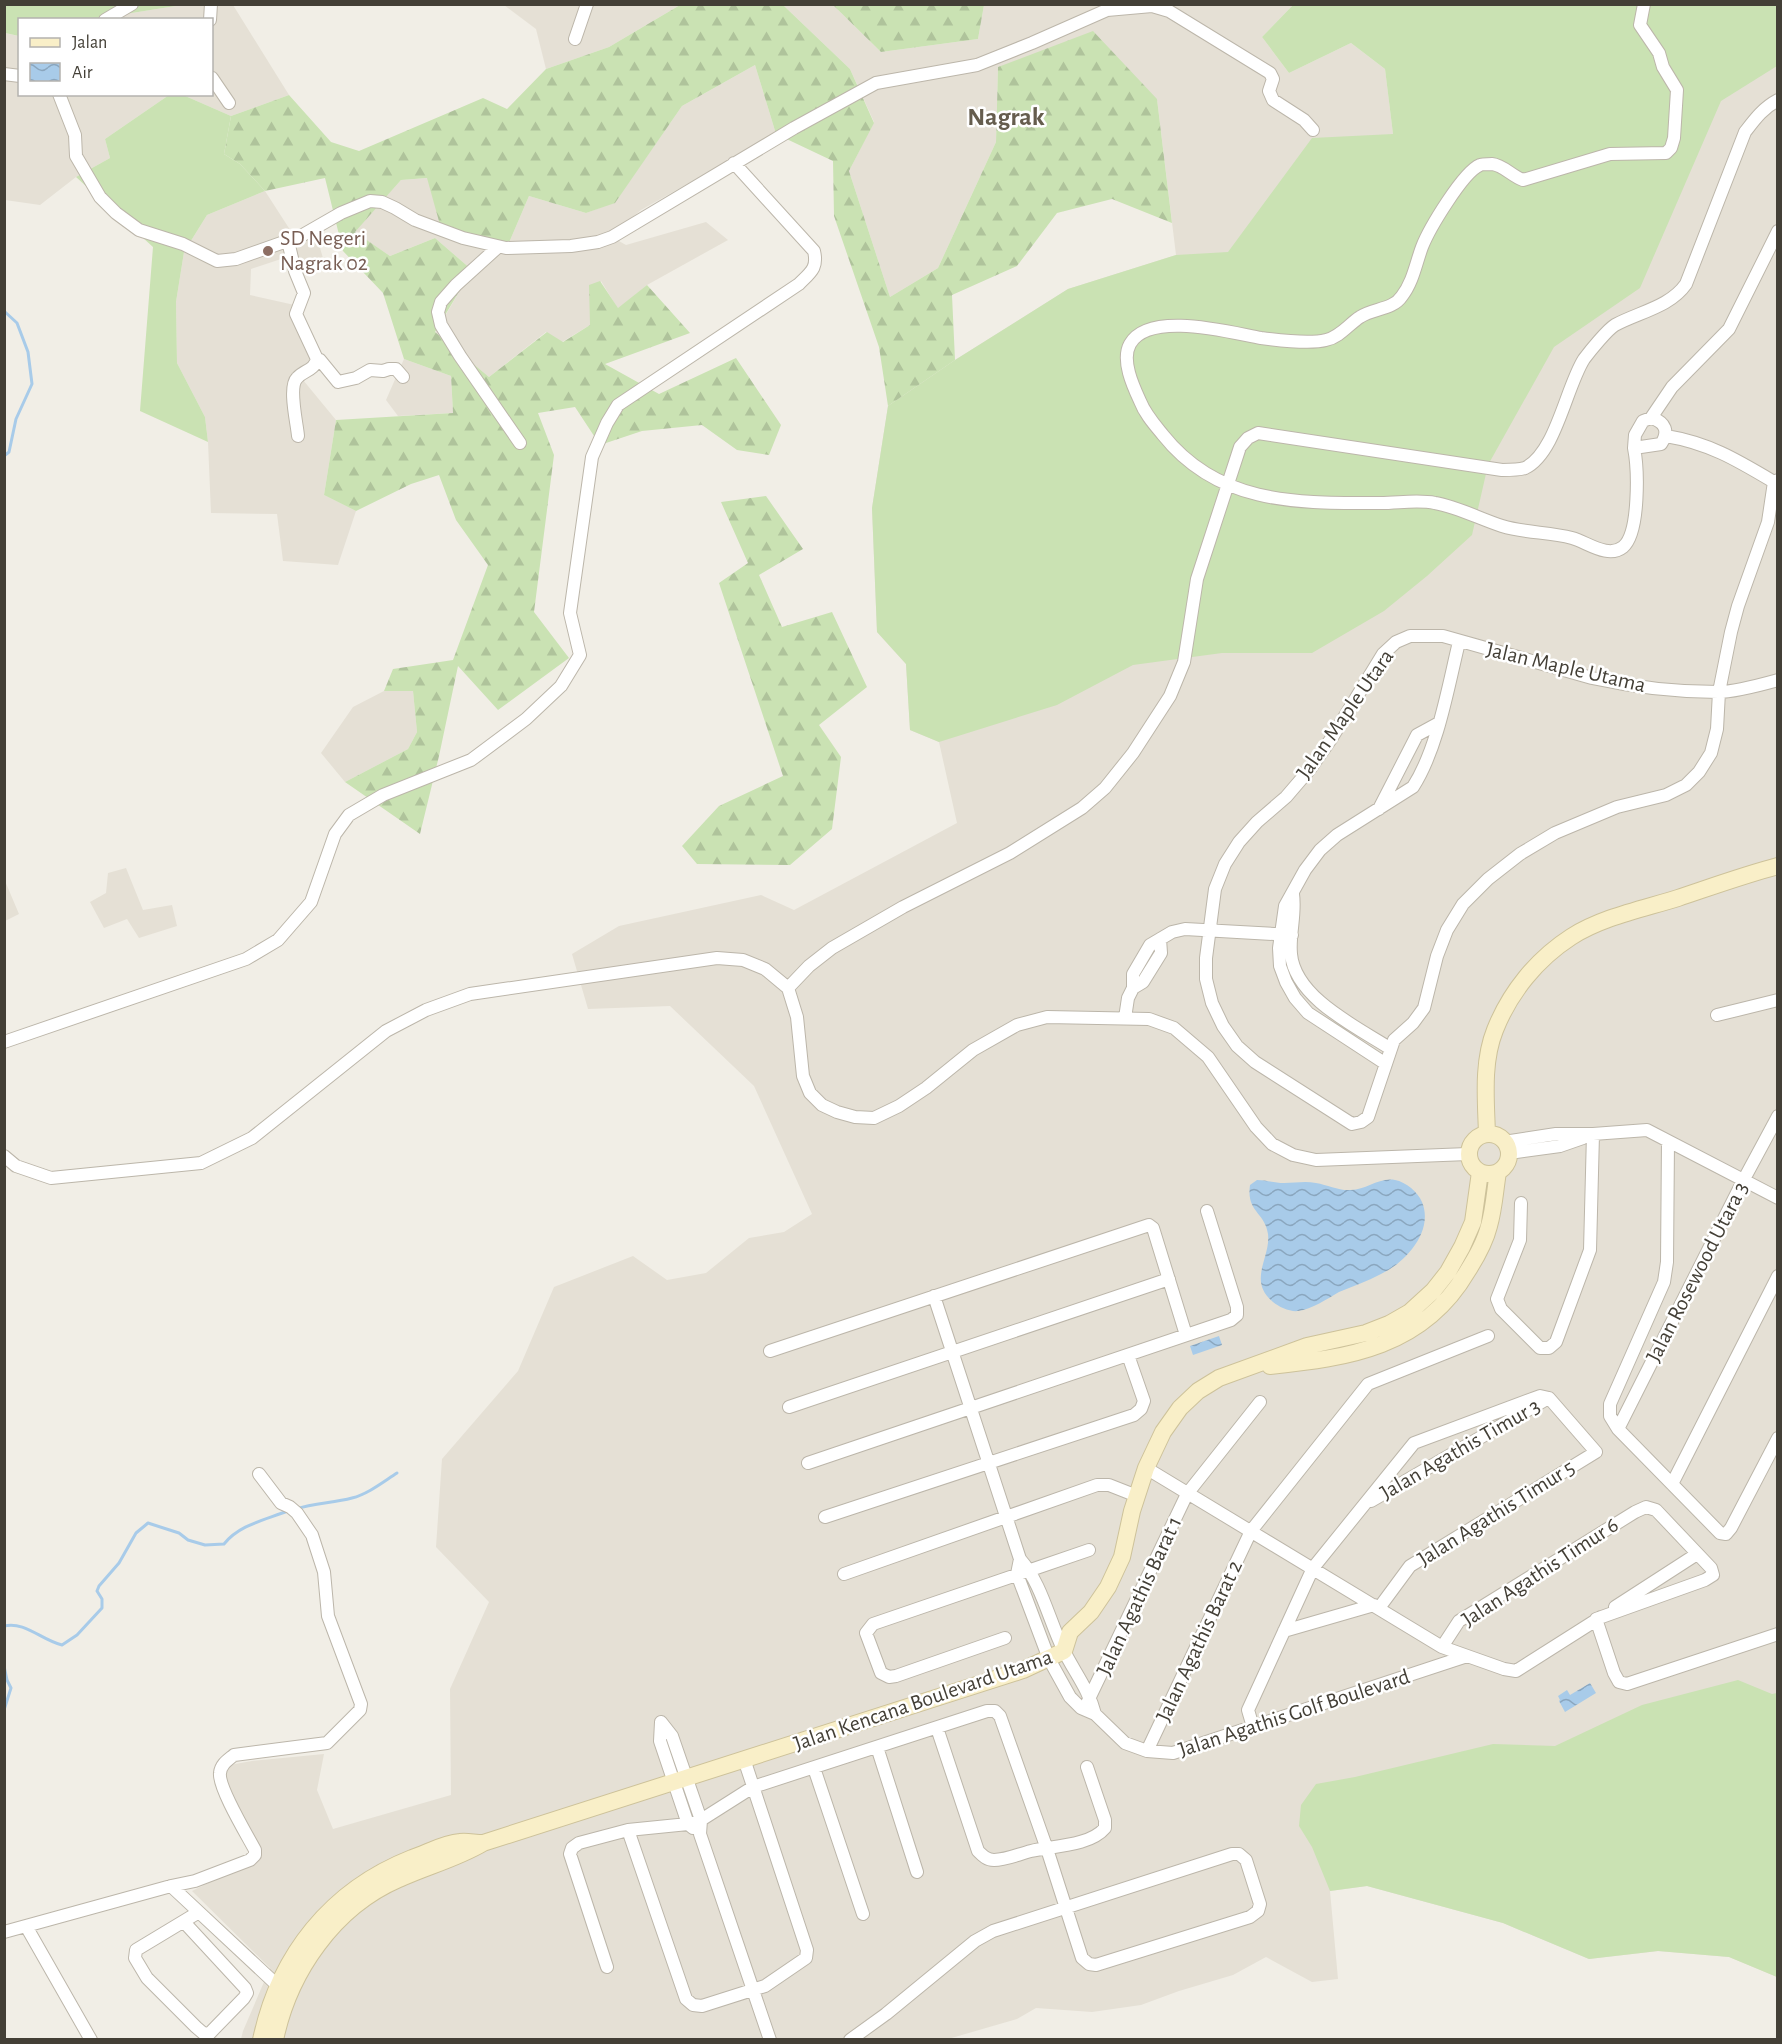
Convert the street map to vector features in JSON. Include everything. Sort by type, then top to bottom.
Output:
[{"type":"street","points":[[108,18],[132,4]]},
{"type":"street","points":[[575,39],[587,4]]},
{"type":"street","points":[[1644,4],[1640,25],[1659,53],[1663,67],[1677,90],[1674,138],[1671,148],[1666,153],[1610,154],[1523,180],[1498,165],[1481,165],[1463,179],[1444,208],[1423,245],[1414,273],[1401,299],[1387,307],[1366,314],[1327,340],[1261,338],[1196,325],[1153,329],[1132,340],[1127,352],[1130,375],[1142,406],[1167,441],[1190,463],[1227,486],[1301,502],[1434,502],[1502,526],[1531,533],[1559,535],[1576,539],[1602,550],[1613,551],[1623,547],[1632,529],[1636,493],[1634,448],[1638,428],[1643,421],[1652,417],[1672,387],[1729,329],[1778,231]]},
{"type":"street","points":[[59,96],[75,135],[76,156],[100,197],[116,213],[139,230],[183,244],[218,261],[236,259],[301,236],[341,213],[370,201],[382,202],[415,220],[463,238],[498,247],[559,247],[598,242],[612,237],[841,100],[876,83],[977,65],[1032,43],[1106,7],[1152,6],[1169,11],[1269,73],[1273,79],[1269,91],[1273,100],[1304,120],[1313,130]]},
{"type":"street","points":[[213,79],[229,103]]},
{"type":"street","points":[[788,988],[809,966],[832,948],[903,907],[1010,853],[1082,808],[1105,788],[1132,753],[1170,696],[1184,662],[1197,579],[1240,447],[1248,438],[1258,433],[1502,470],[1524,468],[1537,459],[1551,438],[1584,360],[1613,326],[1668,300],[1680,292],[1686,284],[1745,132],[1757,115],[1778,100]]},
{"type":"street","points":[[4,1042],[246,959],[278,940],[311,902],[335,834],[349,814],[383,795],[471,760],[526,719],[561,686],[580,655],[570,613],[592,457],[607,423],[618,405],[799,284],[812,272],[816,261],[814,251],[734,163]]},
{"type":"street","points":[[288,241],[295,271],[304,295],[296,314],[317,359],[338,382],[356,378],[369,370],[396,369],[404,376]]},
{"type":"street","points":[[498,247],[449,293],[441,302],[438,312],[441,325],[460,356],[520,443]]},
{"type":"street","points":[[298,436],[293,386],[297,378],[313,366],[317,359]]},
{"type":"street","points":[[1634,448],[1661,444],[1666,436],[1666,427],[1660,420],[1652,417]]},
{"type":"street","points":[[1386,1064],[1394,1040],[1413,1023],[1424,1008],[1437,956],[1448,930],[1463,904],[1488,879],[1520,854],[1556,833],[1617,807],[1666,795],[1686,784],[1699,772],[1711,753],[1717,729],[1719,692],[1738,606],[1768,522],[1776,481],[1705,445],[1666,436]]},
{"type":"street","name":"Jalan Maple Utara","points":[[1386,1064],[1368,1117],[1352,1124],[1255,1062],[1238,1046],[1223,1026],[1212,1003],[1206,979],[1206,958],[1215,889],[1225,864],[1239,842],[1257,822],[1286,797],[1310,770],[1332,739],[1383,654],[1396,642],[1410,636],[1443,636],[1459,642]]},
{"type":"street","name":"Jalan Maple Utama","points":[[1391,1049],[1317,1000],[1304,987],[1295,972],[1287,935],[1285,906],[1305,870],[1320,850],[1337,835],[1413,787],[1421,775],[1439,723],[1459,642],[1617,684],[1681,691],[1719,692],[1778,680]]},
{"type":"street","points":[[1378,810],[1417,735],[1439,723]]},
{"type":"street","points":[[1487,1134],[1488,1060],[1494,1032],[1522,981],[1545,957],[1573,936],[1605,921],[1778,866]]},
{"type":"street","points":[[1125,1018],[1128,998],[1133,988],[1133,974],[1150,945],[1172,932],[1185,929],[1287,935]]},
{"type":"street","name":"Jalan Maple Utama","points":[[1287,935],[1279,948],[1280,966],[1295,999],[1308,1013],[1386,1064]]},
{"type":"street","points":[[4,1156],[16,1166],[51,1178],[201,1163],[252,1138],[386,1031],[426,1010],[470,994],[717,958],[743,960],[765,969],[788,988],[797,1017],[803,1076],[810,1093],[822,1105],[855,1117],[874,1118],[899,1106],[926,1088],[973,1050],[1017,1024],[1047,1017],[1149,1019],[1174,1028],[1208,1057],[1256,1127],[1272,1144],[1293,1155],[1316,1160],[1468,1154]]},
{"type":"street","points":[[1717,1015],[1778,1000]]},
{"type":"street","name":"Jalan Rosewood Utara 3","points":[[1618,1429],[1778,1116]]},
{"type":"street","points":[[1507,1148],[1556,1134],[1647,1130],[1778,1198]]},
{"type":"street","points":[[1487,1134],[1494,1135],[1507,1148],[1506,1165],[1492,1174],[1480,1172],[1471,1165],[1468,1154],[1474,1140],[1487,1134]]},
{"type":"street","points":[[1521,1203],[1520,1240],[1497,1299],[1501,1309],[1540,1348],[1549,1348],[1556,1342],[1590,1250],[1593,1134]]},
{"type":"street","points":[[1668,1141],[1667,1262],[1664,1282],[1610,1404],[1610,1416],[1618,1429],[1720,1533],[1726,1534],[1778,1438]]},
{"type":"street","name":"Jalan Kencana Boulevard Utama","points":[[261,2040],[266,2015],[326,1934],[370,1894],[397,1879],[464,1855],[483,1843],[1023,1670],[1064,1651],[1070,1632],[1091,1612],[1108,1587],[1122,1557],[1146,1468],[1163,1432],[1180,1408],[1198,1391],[1243,1369],[1307,1346],[1366,1333],[1410,1312],[1433,1291],[1448,1272],[1462,1247],[1473,1222],[1480,1172]]},
{"type":"street","name":"Jalan Kencana Boulevard Utama","points":[[1243,1369],[1311,1362],[1370,1348],[1396,1339],[1420,1325],[1445,1303],[1462,1281],[1477,1254],[1489,1227],[1498,1172]]},
{"type":"street","points":[[808,1463],[1232,1320],[1237,1315],[1237,1307],[1207,1211]]},
{"type":"street","points":[[770,1352],[1149,1224],[1153,1228],[1186,1335]]},
{"type":"street","points":[[1672,1484],[1778,1276]]},
{"type":"street","points":[[789,1407],[1169,1279]]},
{"type":"street","points":[[934,1296],[1020,1559],[1030,1570],[1064,1651],[1091,1698],[1095,1714]]},
{"type":"street","name":"Jalan Agathis Barat 2","points":[[1147,1751],[1251,1531],[1368,1384],[1488,1336]]},
{"type":"street","points":[[825,1517],[1134,1415],[1141,1409],[1144,1401],[1128,1354]]},
{"type":"street","name":"Jalan Agathis Timur 3","points":[[1253,1727],[1248,1710],[1313,1568],[1414,1443],[1540,1396],[1549,1398]]},
{"type":"street","name":"Jalan Agathis Timur 5","points":[[1376,1606],[1410,1566],[1596,1452],[1549,1398]]},
{"type":"street","name":"Jalan Agathis Timur 3","points":[[1364,1504],[1549,1398]]},
{"type":"street","name":"Jalan Agathis Barat 1","points":[[1082,1708],[1091,1698],[1187,1494],[1260,1402]]},
{"type":"street","points":[[1146,1468],[1442,1647],[1516,1671],[1596,1619],[1698,1554],[1711,1568],[1713,1575],[1705,1580],[1596,1619]]},
{"type":"street","points":[[4,1932],[195,1881],[250,1860],[255,1855],[255,1850],[221,1784],[220,1770],[225,1762],[234,1755],[327,1743],[342,1730],[361,1706],[328,1617],[324,1572],[312,1535],[294,1510],[281,1503],[259,1474]]},
{"type":"street","points":[[844,1574],[1097,1485],[1109,1485],[1137,1496]]},
{"type":"street","name":"Jalan Agathis Timur 6","points":[[1442,1647],[1459,1621],[1646,1507],[1656,1510],[1698,1554]]},
{"type":"street","points":[[1005,1638],[889,1677],[881,1673],[866,1633],[873,1624],[1089,1550]]},
{"type":"street","points":[[1020,1559],[1017,1574],[1049,1659],[1070,1697],[1082,1708],[1095,1714]]},
{"type":"street","points":[[1284,1631],[1376,1606]]},
{"type":"street","points":[[1596,1619],[1614,1673],[1619,1682],[1627,1684],[1778,1634]]},
{"type":"street","name":"Jalan Agathis Golf Boulevard","points":[[1095,1714],[1125,1743],[1147,1751],[1173,1754],[1467,1656]]},
{"type":"street","points":[[607,1967],[570,1854],[572,1848],[628,1830],[688,1824],[701,1820],[753,1787],[987,1711],[995,1711],[1000,1716],[1047,1849],[1066,1907],[1082,1958],[1089,1964],[1096,1965],[1250,1917],[1258,1911],[1260,1904],[1246,1860],[1239,1854],[1232,1854],[1066,1907],[993,1931],[975,1941],[886,2014],[850,2040]]},
{"type":"street","points":[[937,1728],[978,1851],[986,1858],[994,1860],[1060,1847],[1100,1834],[1105,1828],[1105,1820],[1087,1767]]},
{"type":"street","points":[[877,1747],[917,1872]]},
{"type":"street","points":[[628,1830],[686,1999],[693,2005],[702,2006],[765,1986],[806,1958],[807,1950],[744,1759]]},
{"type":"street","points":[[814,1768],[863,1914]]},
{"type":"street","points":[[680,1781],[701,1820],[700,1834],[770,2040]]},
{"type":"street","points":[[680,1781],[688,1824],[700,1834]]},
{"type":"street","points":[[171,1886],[284,1988]]},
{"type":"street","points":[[184,1922],[245,1988],[247,1993],[209,2034],[203,2033],[196,2027],[147,1978],[135,1958],[136,1950],[199,1912]]},
{"type":"street","points":[[26,1926],[91,2040]]},
{"type":"street","name":"Jalan Kencana Boulevard Utama","points":[[275,2040],[284,1988]]},
{"type":"shaded area","points":[[182,5],[233,5],[289,95],[231,116],[185,96],[213,96],[213,18],[111,18]]},
{"type":"shaded area","points":[[504,5],[680,5],[609,47],[546,69],[536,29]]},
{"type":"shaded area","points":[[783,5],[833,5],[881,52],[978,39],[984,5],[1293,5],[1262,37],[1289,73],[1351,43],[1385,69],[1393,134],[1777,5],[1777,1977],[1729,1957],[1658,1951],[1589,1959],[1503,1923],[1367,1886],[1330,1891],[1338,1979],[1312,1982],[1266,1957],[1233,1975],[1141,2005],[1092,2012],[1036,2008],[1017,2019],[948,2039],[241,2039],[270,1968],[192,1891],[258,1858],[218,1783],[224,1766],[324,1754],[317,1790],[333,1829],[451,1795],[450,1689],[489,1602],[436,1547],[442,1459],[518,1371],[554,1287],[633,1256],[667,1280],[706,1273],[749,1238],[784,1232],[812,1214],[754,1086],[670,1006],[588,1009],[572,954],[619,926],[761,895],[794,910],[957,823],[939,742],[910,730],[906,664],[877,632],[872,508],[888,406],[955,360],[1068,289],[1176,255],[1157,99],[998,67],[996,142],[938,268],[890,297],[849,171],[874,122],[850,69]]},
{"type":"shaded area","points":[[4,33],[18,36],[18,96],[168,96],[105,139],[110,158],[76,177],[40,205],[5,200]]},
{"type":"shaded area","points":[[755,65],[776,134],[641,210],[610,236],[626,245],[706,222],[728,240],[647,285],[618,309],[601,281],[590,325],[562,342],[546,332],[489,377],[435,333],[472,270],[435,238],[390,256],[354,232],[401,180],[428,178],[441,225],[508,245],[529,196],[586,213],[615,202],[682,106]]},
{"type":"shaded area","points":[[265,191],[296,239],[318,241],[325,265],[305,274],[287,257],[251,269],[250,295],[299,306],[325,364],[303,380],[336,420],[324,495],[356,511],[338,565],[283,561],[277,514],[211,513],[205,417],[177,363],[176,302],[184,252],[207,215]]},
{"type":"shaded area","points":[[404,359],[451,376],[453,413],[398,416],[386,400]]},
{"type":"shaded area","points":[[384,691],[413,691],[417,732],[408,749],[345,782],[321,753],[353,707]]},
{"type":"shaded area","points":[[126,868],[143,910],[172,905],[177,926],[139,938],[127,919],[104,928],[90,902],[106,893],[108,873]]},
{"type":"shaded area","points":[[5,881],[19,914],[4,921]]},
{"type":"green space","points":[[4,5],[182,5],[110,18],[18,18],[18,36],[5,33]]},
{"type":"green space","points":[[680,5],[783,5],[850,69],[874,123],[849,171],[890,297],[938,268],[996,142],[998,67],[1093,31],[1157,99],[1172,223],[1112,199],[1057,213],[1017,266],[952,295],[955,360],[888,406],[879,347],[834,216],[833,161],[776,134],[755,65],[682,106],[615,203],[586,213],[529,196],[508,245],[440,225],[427,178],[401,180],[355,232],[390,256],[435,238],[472,270],[435,332],[489,377],[547,332],[563,342],[590,325],[589,285],[600,281],[618,308],[647,285],[690,333],[605,364],[659,394],[736,358],[781,425],[769,455],[737,450],[702,425],[642,431],[600,445],[575,407],[538,413],[554,455],[534,612],[569,658],[498,710],[458,666],[420,834],[345,782],[408,749],[417,732],[413,691],[384,691],[393,669],[453,660],[488,565],[456,520],[439,475],[411,484],[356,511],[324,495],[336,420],[453,413],[451,376],[404,359],[383,293],[343,251],[325,178],[265,191],[240,164],[224,154],[231,116],[289,95],[331,142],[359,151],[483,98],[507,109],[546,69],[609,47]]},
{"type":"green space","points":[[833,5],[984,5],[978,39],[881,52]]},
{"type":"green space","points":[[1293,5],[1777,5],[1777,66],[1721,101],[1640,288],[1554,347],[1488,465],[1472,535],[1384,611],[1312,653],[1222,653],[1133,665],[1057,705],[939,742],[910,730],[906,664],[877,632],[872,508],[888,406],[955,360],[1068,289],[1176,255],[1228,252],[1312,138],[1393,134],[1385,69],[1351,43],[1289,73],[1262,37]]},
{"type":"green space","points":[[168,96],[185,96],[231,116],[224,154],[240,164],[265,191],[207,215],[184,252],[176,302],[177,363],[205,417],[208,442],[140,411],[153,247],[76,177],[110,158],[105,139]]},
{"type":"green space","points":[[766,496],[803,549],[759,575],[782,627],[832,612],[867,687],[819,725],[841,757],[832,829],[790,865],[697,864],[682,846],[719,806],[783,776],[719,583],[748,563],[721,502]]},
{"type":"green space","points":[[1738,1680],[1772,1694],[1777,1693],[1777,1977],[1729,1957],[1658,1951],[1589,1959],[1503,1923],[1367,1886],[1330,1891],[1312,1847],[1299,1826],[1301,1805],[1316,1784],[1493,1744],[1555,1746],[1642,1705]]},
{"type":"water","points":[[1257,1180],[1281,1183],[1312,1182],[1347,1190],[1383,1180],[1399,1181],[1415,1191],[1420,1198],[1425,1213],[1424,1224],[1421,1234],[1408,1254],[1390,1269],[1309,1308],[1298,1311],[1288,1310],[1273,1302],[1265,1294],[1262,1286],[1261,1277],[1268,1234],[1251,1201],[1250,1185]]},
{"type":"water","points":[[1219,1336],[1222,1345],[1193,1355],[1190,1346]]},
{"type":"water","points":[[1590,1683],[1596,1693],[1565,1712],[1558,1696],[1567,1690],[1570,1695]]},
{"type":"waterway","points":[[4,311],[17,323],[28,352],[32,384],[16,419],[9,452],[4,456]]},
{"type":"waterway","points":[[296,1509],[358,1496],[397,1473]]},
{"type":"waterway","points":[[4,1626],[26,1628],[62,1645],[77,1635],[102,1608],[102,1599],[97,1591],[99,1586],[119,1563],[136,1533],[148,1523],[179,1533],[188,1540],[205,1545],[224,1544],[230,1537],[246,1527],[290,1510]]},
{"type":"waterway","points":[[4,1666],[11,1688],[4,1710]]},
{"type":"place","name":"SD Negeri Nagrak 02","points":[[268,251]]},
{"type":"district","name":"Nagrak","points":[[1006,117]]}]
